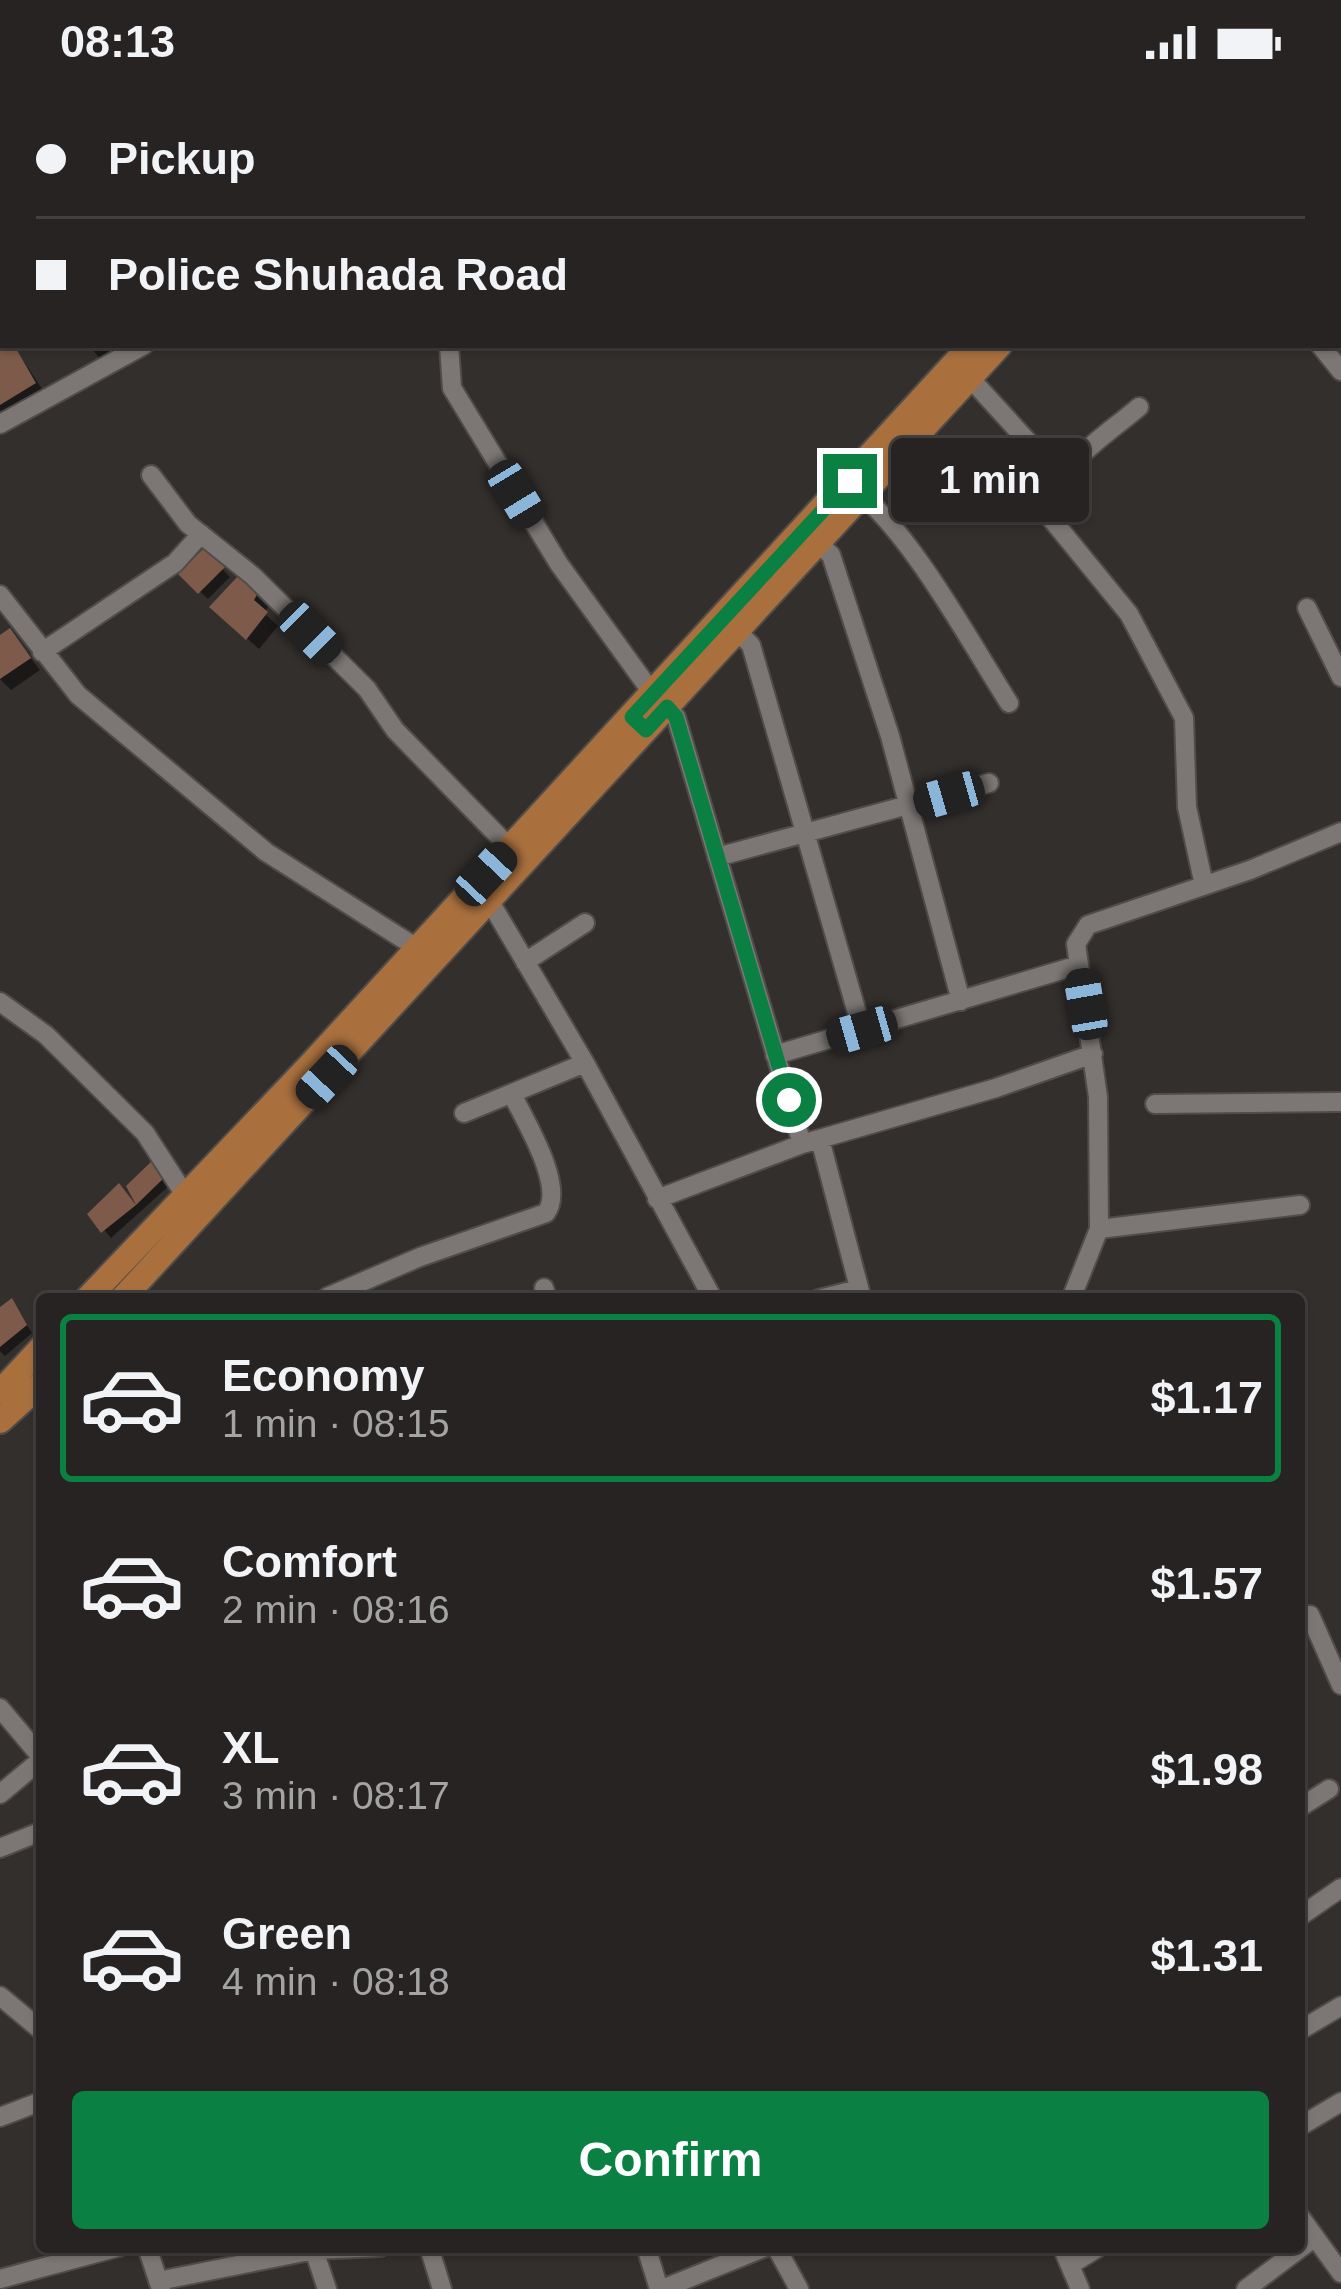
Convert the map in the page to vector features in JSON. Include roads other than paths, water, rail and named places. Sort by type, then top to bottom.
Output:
[{"type":"main road","points":[[127,1293],[417,948],[510,848],[660,701],[968,348]]},
{"type":"main road","points":[[660,701],[738,632],[997,348]]},
{"type":"main road","points":[[93,1293],[184,1196],[489,900],[639,723]]},
{"type":"main road","points":[[0,1392],[36,1353]]},
{"type":"main road","points":[[0,1421],[36,1388]]},
{"type":"street","points":[[0,424],[139,348]]},
{"type":"street","points":[[449,348],[452,388],[559,564],[676,717],[776,1055],[811,1142],[861,1293]]},
{"type":"street","points":[[969,377],[1058,479]]},
{"type":"street","points":[[1139,406],[1058,479],[1049,516],[1129,614],[1184,718],[1187,807],[1204,885]]},
{"type":"street","points":[[151,476],[188,524],[253,576],[367,689],[395,730],[510,848]]},
{"type":"street","points":[[863,496],[932,583],[1009,703]]},
{"type":"street","points":[[42,652],[176,563],[201,535]]},
{"type":"street","points":[[819,544],[831,555],[908,806],[961,1001]]},
{"type":"street","points":[[0,595],[78,695],[266,852],[417,948]]},
{"type":"street","points":[[1306,608],[1341,677]]},
{"type":"street","points":[[738,632],[751,645],[862,1030]]},
{"type":"street","points":[[717,857],[989,783]]},
{"type":"street","points":[[1073,1293],[1100,1229],[1098,1097],[1076,944],[1088,926],[1341,832]]},
{"type":"street","points":[[489,900],[585,1063],[710,1293]]},
{"type":"street","points":[[524,962],[585,923]]},
{"type":"street","points":[[776,1055],[1079,965]]},
{"type":"street","points":[[0,1002],[46,1035],[145,1133],[184,1196]]},
{"type":"street","points":[[657,1198],[811,1142],[1093,1054]]},
{"type":"street","points":[[464,1113],[585,1063]]},
{"type":"street","points":[[336,1293],[420,1257],[546,1213],[554,1195],[548,1171],[512,1094]]},
{"type":"street","points":[[1155,1104],[1341,1102]]},
{"type":"street","points":[[1100,1229],[1300,1205]]},
{"type":"street","points":[[1310,1616],[1341,1685]]},
{"type":"street","points":[[0,1708],[36,1751]]},
{"type":"street","points":[[0,1794],[36,1763]]},
{"type":"street","points":[[1305,1804],[1329,1789]]},
{"type":"street","points":[[0,1848],[36,1833]]},
{"type":"street","points":[[1305,1913],[1341,1888]]},
{"type":"street","points":[[0,1996],[36,2026]]},
{"type":"street","points":[[1305,2027],[1341,2006]]},
{"type":"street","points":[[1305,2123],[1341,2102]]},
{"type":"street","points":[[0,2117],[36,2103]]},
{"type":"street","points":[[1305,2223],[1341,2273]]},
{"type":"street","points":[[1305,2245],[1315,2237]]},
{"type":"street","points":[[0,2279],[96,2253]]},
{"type":"street","points":[[149,2253],[159,2285],[293,2253]]},
{"type":"street","points":[[316,2253],[327,2289]]},
{"type":"street","points":[[431,2253],[442,2289]]},
{"type":"street","points":[[648,2253],[660,2289],[746,2253]]},
{"type":"street","points":[[779,2253],[799,2289]]},
{"type":"street","points":[[1246,2289],[1294,2253]]},
{"type":"street","points":[[1066,2256],[1080,2289]]}]
